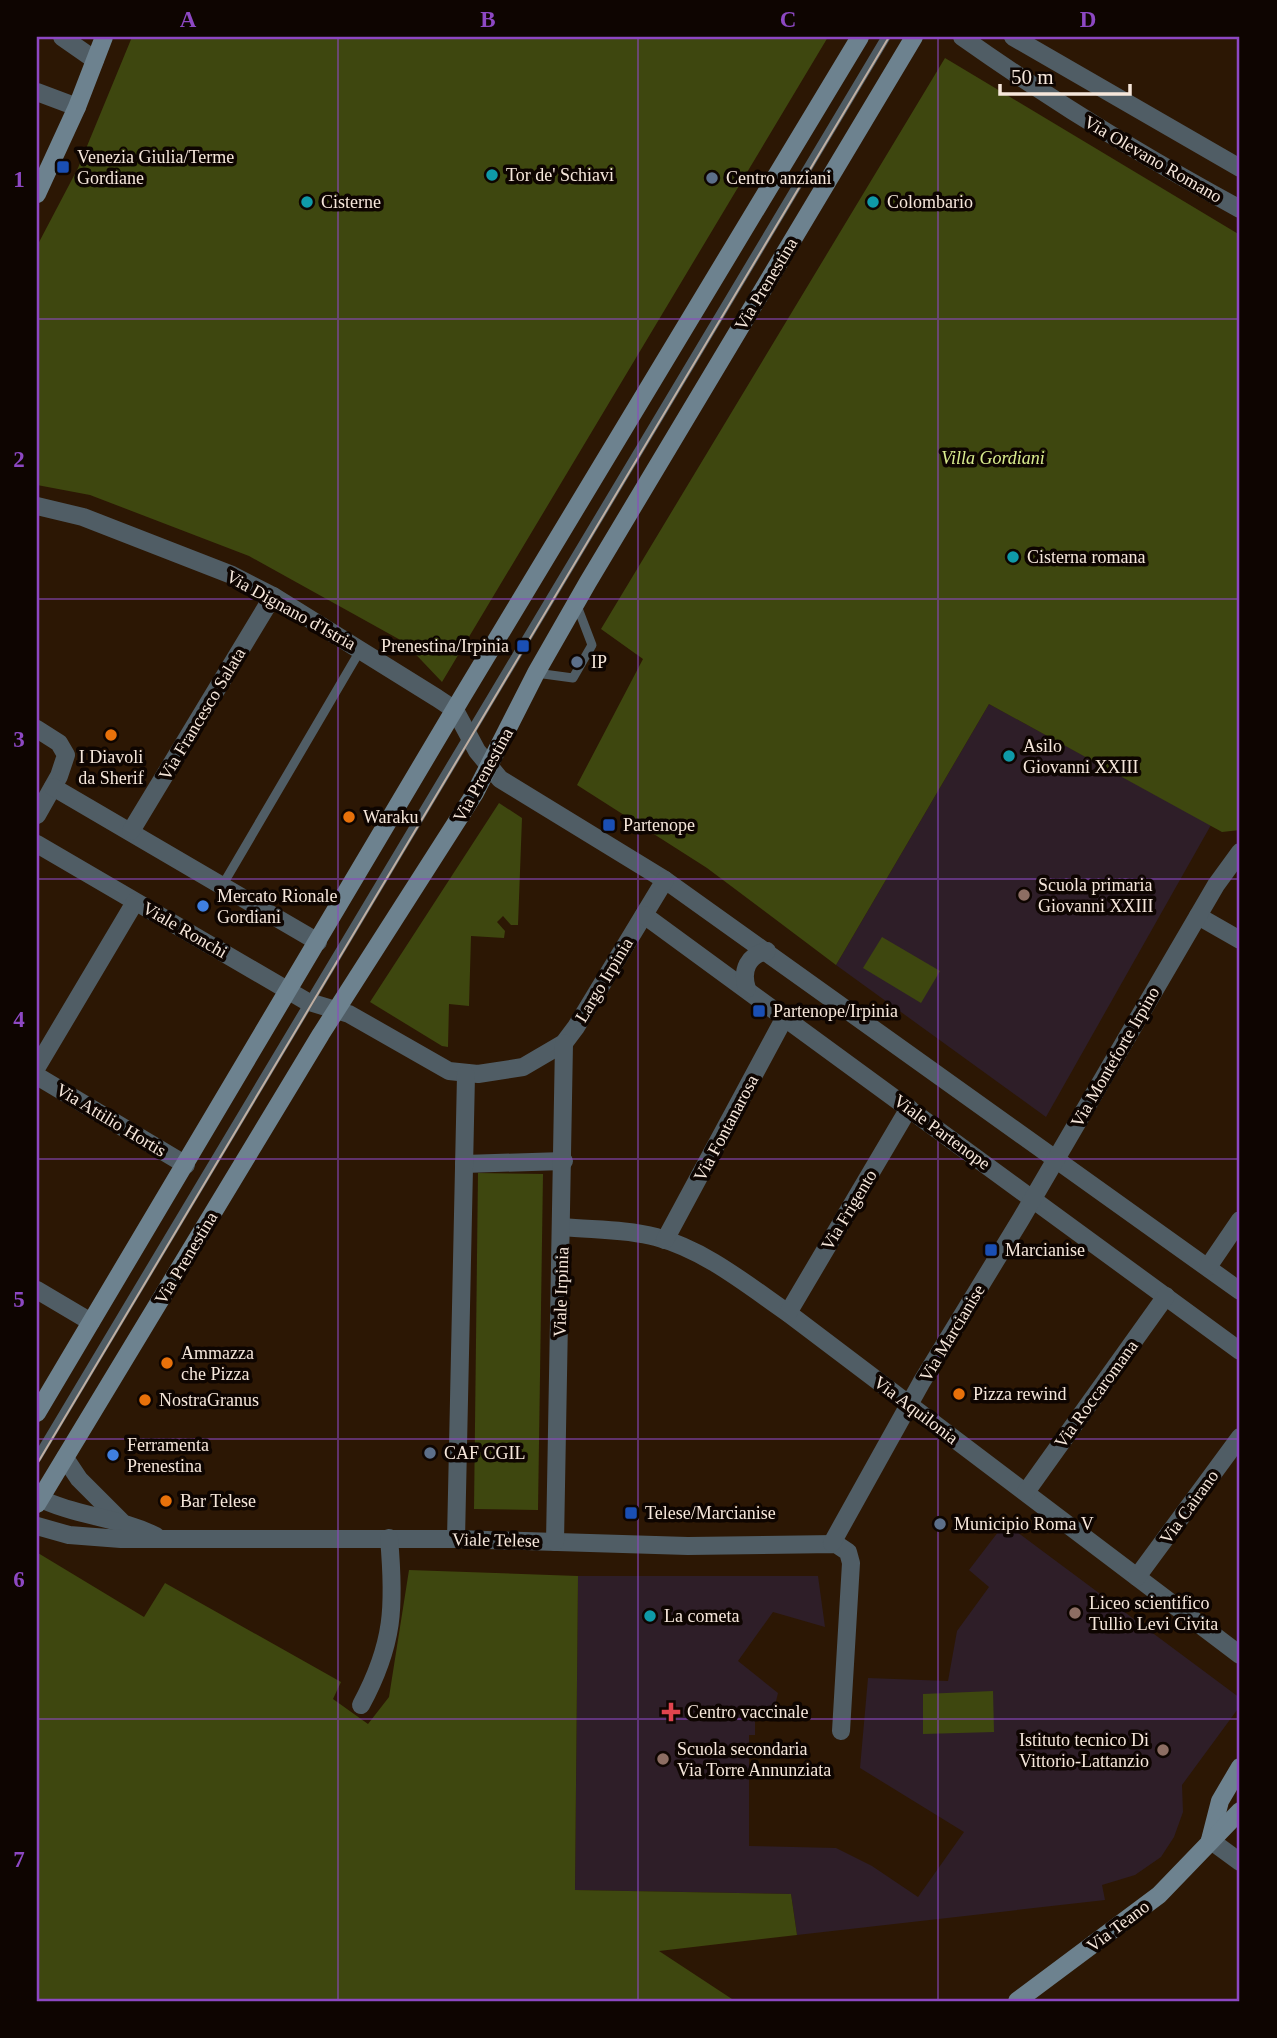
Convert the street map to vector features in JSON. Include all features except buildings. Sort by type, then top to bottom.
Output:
[{"type":"main road","points":[[37,194],[77,107],[104,37]]},
{"type":"main road","points":[[37,1413],[455,710],[860,37]]},
{"type":"main road","name":"Via Prenestina","points":[[38,1500],[337,1009],[424,877],[489,768],[536,673],[576,603],[914,37]]},
{"type":"main road","points":[[1210,1840],[1217,1807],[1239,1774]]},
{"type":"main road","name":"Via Teano","points":[[1017,2001],[1159,1895],[1210,1840],[1230,1825],[1240,1811]]},
{"type":"street","points":[[62,37],[95,60]]},
{"type":"street","name":"Via Olevano Romano","points":[[1013,37],[1240,168]]},
{"type":"street","name":"Via Olevano Romano","points":[[969,38],[1029,84],[1150,160],[1240,209]]},
{"type":"street","points":[[1029,84],[1028,68],[1041,55]]},
{"type":"street","points":[[37,92],[77,107]]},
{"type":"street","name":"Via Dignano d'Istria","points":[[37,506],[83,517],[194,559],[272,596],[362,649],[455,710]]},
{"type":"street","name":"Via Francesco Salata","points":[[131,831],[272,596]]},
{"type":"street","points":[[455,710],[489,768],[500,779],[665,880],[1240,1291]]},
{"type":"street","points":[[37,729],[59,743],[66,755],[54,787],[37,815]]},
{"type":"street","points":[[54,787],[318,942]]},
{"type":"street","name":"Viale Ronchi","points":[[37,844],[289,991],[309,1001],[337,1009]]},
{"type":"street","name":"Via Monteforte Irpino","points":[[1033,1198],[1225,870],[1240,852]]},
{"type":"street","name":"Largo Irpinia","points":[[337,1009],[435,1065],[466,1075],[500,1073],[523,1067],[564,1043],[665,880]]},
{"type":"street","points":[[37,1067],[135,902]]},
{"type":"street","name":"Viale Partenope","points":[[644,915],[1240,1351]]},
{"type":"street","points":[[1198,916],[1240,940]]},
{"type":"street","points":[[747,989],[744,972],[748,963],[757,954],[767,951]]},
{"type":"street","name":"Via Fontanarosa","points":[[665,1240],[785,1017]]},
{"type":"street","name":"Viale Irpinia","points":[[555,1542],[563,1227],[564,1043]]},
{"type":"street","points":[[456,1539],[466,1075]]},
{"type":"street","name":"Via Attilio Hortis","points":[[37,1076],[186,1165]]},
{"type":"street","name":"Via Frigento","points":[[788,1313],[909,1108]]},
{"type":"street","points":[[464,1164],[564,1161]]},
{"type":"street","name":"Via Marcianise","points":[[832,1543],[909,1405],[1033,1198]]},
{"type":"street","points":[[1208,1268],[1240,1220]]},
{"type":"street","name":"Via Aquilonia","points":[[563,1227],[645,1235],[665,1240],[704,1257],[788,1313],[1240,1655]]},
{"type":"street","points":[[37,1290],[91,1322]]},
{"type":"street","name":"Via Roccaromana","points":[[1026,1492],[1166,1296]]},
{"type":"street","name":"Via Cairano","points":[[1137,1577],[1240,1437]]},
{"type":"street","points":[[65,1458],[79,1479],[121,1521]]},
{"type":"street","points":[[38,1500],[121,1521],[160,1538]]},
{"type":"street","name":"Viale Telese","points":[[37,1527],[91,1537],[390,1538],[688,1546],[832,1543]]},
{"type":"street","points":[[361,1705],[380,1669],[388,1641],[394,1590],[390,1538]]},
{"type":"street","points":[[832,1543],[842,1546],[851,1560],[841,1731]]},
{"type":"street","points":[[1210,1840],[1240,1862]]},
{"type":"lane","points":[[37,1458],[886,37]]},
{"type":"lane","points":[[536,673],[573,678],[592,645],[576,603]]},
{"type":"lane","points":[[222,886],[362,649]]},
{"type":"shaded area","name":"Scuola primaria Giovanni XXIII","points":[[989,704],[1211,825],[1046,1117],[836,965]]},
{"type":"shaded area","points":[[1005,1523],[1240,1698],[1240,1706],[1182,1785],[1183,1812],[1174,1837],[1161,1857],[1135,1875],[1102,1885],[1105,1900],[797,1935],[791,1894],[575,1890],[578,1576],[818,1576],[825,1627],[773,1612],[738,1661],[778,1693],[773,1714],[755,1715],[755,1735],[749,1735],[749,1846],[836,1848],[872,1866],[918,1897],[964,1832],[860,1768],[868,1678],[948,1681],[957,1631],[989,1587],[969,1570]]},
{"type":"green space","points":[[132,37],[828,37],[442,682],[404,642],[249,556],[90,495],[37,485],[37,246],[78,168]]},
{"type":"green space","name":"Villa Gordiani","points":[[945,58],[1240,235],[1240,830],[1222,832],[989,704],[836,965],[707,868],[577,785],[643,659],[601,629]]},
{"type":"green space","points":[[499,803],[522,818],[518,925],[511,925],[503,916],[497,922],[505,931],[504,938],[471,936],[469,1006],[449,1004],[448,1047],[442,1046],[370,1002]]},
{"type":"green space","points":[[882,937],[940,971],[921,1003],[863,968]]},
{"type":"green space","points":[[478,1173],[543,1174],[538,1510],[474,1509]]},
{"type":"green space","points":[[38,1553],[144,1617],[165,1583],[341,1682],[333,1699],[368,1724],[389,1697],[409,1570],[578,1576],[575,1890],[791,1894],[797,1935],[659,1951],[735,2001],[37,2001]]},
{"type":"green space","points":[[993,1691],[994,1732],[923,1734],[923,1694]]},
{"type":"tram line","points":[[37,1464],[889,37]]},
{"type":"place","name":"Venezia Giulia/Terme Gordiane","points":[[63,167]]},
{"type":"place","name":"Tor de' Schiavi","points":[[492,175]]},
{"type":"place","name":"Centro anziani","points":[[712,178]]},
{"type":"place","name":"Cisterne","points":[[307,202]]},
{"type":"place","name":"Colombario","points":[[873,202]]},
{"type":"place","name":"Cisterna romana","points":[[1013,557]]},
{"type":"place","name":"Prenestina/Irpinia","points":[[523,646]]},
{"type":"place","name":"IP","points":[[577,662]]},
{"type":"place","name":"I Diavoli da Sherif","points":[[111,735]]},
{"type":"place","name":"Asilo Giovanni XXIII","points":[[1009,756]]},
{"type":"place","name":"Waraku","points":[[349,817]]},
{"type":"place","name":"Partenope","points":[[609,825]]},
{"type":"place","name":"Scuola primaria Giovanni XXIII","points":[[1024,895]]},
{"type":"place","name":"Mercato Rionale Gordiani","points":[[203,906]]},
{"type":"place","name":"Partenope/Irpinia","points":[[759,1011]]},
{"type":"place","name":"Marcianise","points":[[991,1250]]},
{"type":"place","name":"Ammazza che Pizza","points":[[167,1363]]},
{"type":"place","name":"Pizza rewind","points":[[959,1394]]},
{"type":"place","name":"NostraGranus","points":[[145,1400]]},
{"type":"place","name":"CAF CGIL","points":[[430,1453]]},
{"type":"place","name":"Ferramenta Prenestina","points":[[113,1455]]},
{"type":"place","name":"Bar Telese","points":[[166,1501]]},
{"type":"place","name":"Telese/Marcianise","points":[[631,1513]]},
{"type":"place","name":"Municipio Roma V","points":[[940,1524]]},
{"type":"place","name":"Liceo scientifico Tullio Levi Civita","points":[[1075,1613]]},
{"type":"place","name":"La cometa","points":[[650,1616]]},
{"type":"place","name":"Centro vaccinale","points":[[671,1712]]},
{"type":"place","name":"Istituto tecnico Di Vittorio-Lattanzio","points":[[1163,1750]]},
{"type":"place","name":"Scuola secondaria Via Torre Annunziata","points":[[663,1759]]}]
